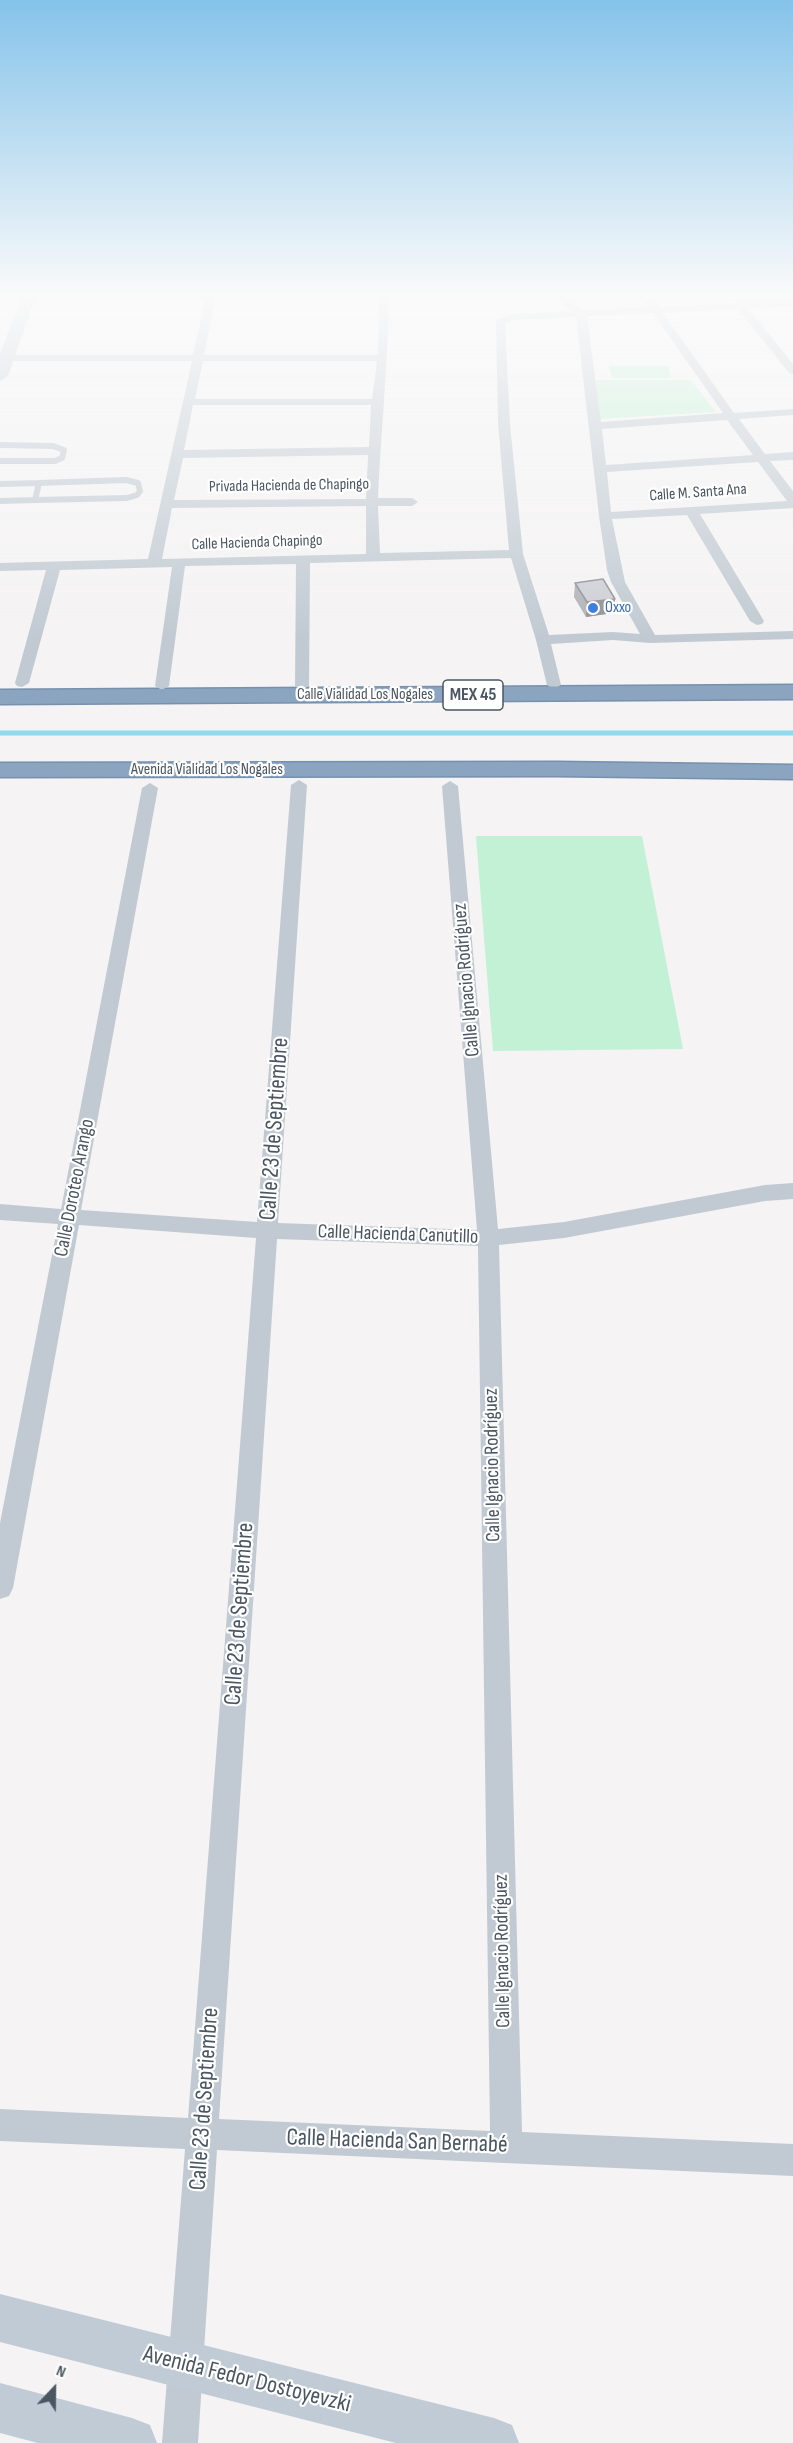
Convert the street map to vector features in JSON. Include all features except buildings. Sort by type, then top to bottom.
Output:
[{"type":"highway","points":[[11,683],[157,691],[302,686],[554,685],[732,693]]},
{"type":"highway","name":"Calle Vialidad Los Nogales","points":[[157,691],[793,692]]},
{"type":"highway","name":"MEX 45","points":[[0,696],[157,691]]},
{"type":"highway","name":"Avenida Vialidad Los Nogales","points":[[0,770],[556,769],[692,772]]},
{"type":"highway","points":[[0,788],[612,783],[692,772],[793,772]]},
{"type":"street","points":[[154,564],[186,410]]},
{"type":"street","points":[[373,556],[372,502],[377,410]]},
{"type":"street","points":[[503,410],[516,554],[543,640],[554,685]]},
{"type":"street","points":[[594,410],[605,516],[616,576],[646,634]]},
{"type":"street","points":[[725,410],[793,502]]},
{"type":"street","points":[[596,426],[793,412]]},
{"type":"street","points":[[178,454],[374,451]]},
{"type":"street","points":[[601,469],[793,456]]},
{"type":"street","name":"Privada Hacienda de Chapingo","points":[[167,504],[412,502]]},
{"type":"street","name":"Calle M. Santa Ana","points":[[605,516],[793,502]]},
{"type":"street","points":[[691,510],[757,621]]},
{"type":"street","name":"Calle Hacienda Chapingo","points":[[0,567],[516,554]]},
{"type":"street","points":[[302,686],[303,558]]},
{"type":"street","points":[[157,691],[179,563]]},
{"type":"street","points":[[11,683],[54,566]]},
{"type":"street","points":[[735,622],[793,621]]},
{"type":"street","points":[[646,634],[691,623]]},
{"type":"street","points":[[543,640],[646,634],[793,635]]},
{"type":"street","name":"Calle 23 de Septiembre","points":[[180,2443],[299,785]]},
{"type":"street","name":"Calle Ignacio Rodríguez","points":[[450,786],[488,1238],[506,2146]]},
{"type":"street","name":"Calle Doroteo Arango","points":[[0,1588],[150,788]]},
{"type":"street","name":"Calle Hacienda Canutillo","points":[[0,1212],[267,1230],[488,1238],[564,1230],[765,1193],[793,1191]]},
{"type":"street","name":"Calle Hacienda San Bernabé","points":[[0,2125],[793,2160]]},
{"type":"street","name":"Avenida Fedor Dostoyevzki","points":[[0,2318],[494,2443]]},
{"type":"street","points":[[0,2408],[132,2443]]},
{"type":"lane","points":[[0,445],[53,446],[64,450],[62,458],[55,461],[0,461]]},
{"type":"lane","points":[[0,484],[126,480],[138,483],[140,490],[137,495],[127,498],[0,501]]},
{"type":"lane","points":[[35,500],[39,483]]},
{"type":"green space","points":[[598,410],[714,410],[716,412],[599,419]]},
{"type":"green space","points":[[476,836],[642,836],[683,1049],[493,1051]]},
{"type":"waterway","points":[[0,733],[793,733]]},
{"type":"place","name":"Oxxo","points":[[593,608]]}]
